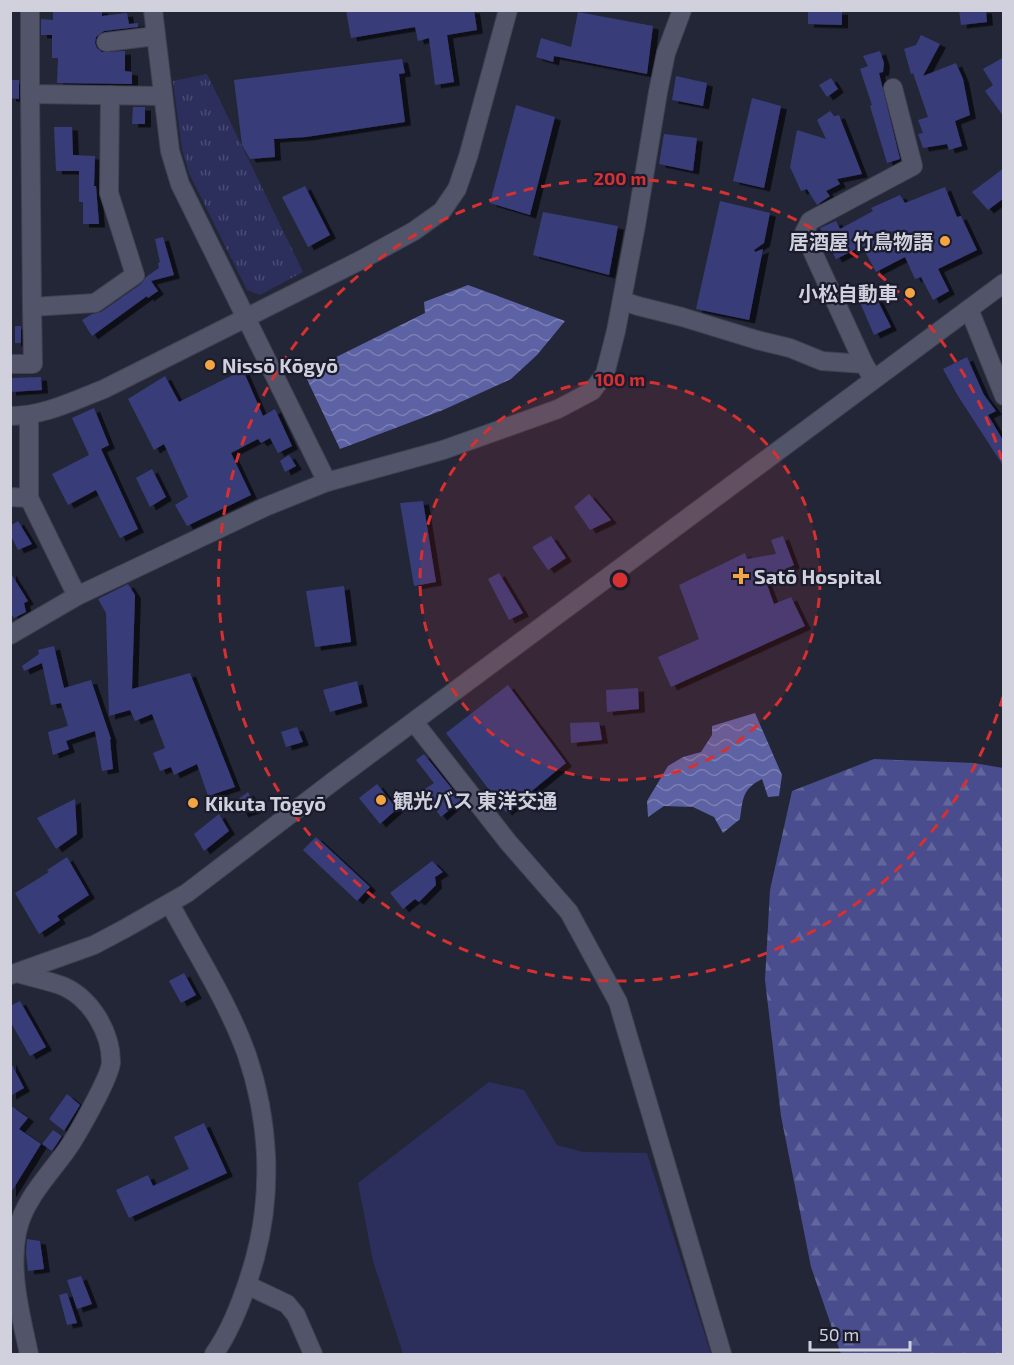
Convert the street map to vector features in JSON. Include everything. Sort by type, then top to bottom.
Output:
[{"type":"street","points":[[10,364],[33,364],[30,10]]},
{"type":"street","points":[[153,10],[170,151],[180,184],[327,482]]},
{"type":"street","points":[[77,596],[29,498],[20,416],[61,406],[104,389],[191,347],[245,317],[388,246],[442,211],[457,189],[468,157],[508,10]]},
{"type":"street","points":[[10,635],[77,596],[229,523],[327,482],[443,450],[558,409],[592,391],[605,374],[623,301],[660,82],[666,53],[681,10]]},
{"type":"street","points":[[106,42],[156,36]]},
{"type":"street","points":[[869,372],[804,233],[810,221],[913,166],[893,88]]},
{"type":"street","points":[[30,94],[162,96]]},
{"type":"street","points":[[32,307],[95,303],[135,274],[109,193],[110,95]]},
{"type":"street","points":[[14,974],[94,945],[170,904],[235,858],[414,722],[869,372],[969,309],[1004,283]]},
{"type":"street","points":[[623,301],[790,348],[822,361],[869,372]]},
{"type":"street","points":[[969,309],[1004,396]]},
{"type":"street","points":[[10,497],[29,498]]},
{"type":"street","points":[[414,722],[508,842],[569,912],[618,1002],[722,1354]]},
{"type":"street","points":[[170,904],[231,1018],[246,1054],[260,1102],[266,1148],[266,1194],[260,1239],[247,1285],[226,1334],[214,1354]]},
{"type":"street","points":[[14,974],[66,988],[86,1002],[102,1023],[111,1063],[91,1109],[67,1151],[43,1179],[25,1209],[17,1233],[14,1306],[29,1354]]},
{"type":"street","points":[[247,1285],[287,1304],[296,1315],[313,1354]]},
{"type":"green space","points":[[207,74],[303,272],[260,295],[247,290],[189,173],[182,149],[173,81]]},
{"type":"green space","points":[[874,759],[974,763],[1003,768],[1003,1354],[841,1354],[811,1267],[781,1116],[765,980],[770,890],[792,791]]},
{"type":"green space","points":[[489,1082],[524,1090],[557,1145],[583,1152],[647,1153],[711,1354],[403,1354],[373,1261],[358,1183]]},
{"type":"water","points":[[468,285],[565,321],[537,355],[511,379],[443,410],[340,449],[304,373],[425,313],[424,302]]},
{"type":"water","points":[[755,713],[782,775],[779,796],[768,797],[762,779],[755,783],[745,795],[740,819],[723,833],[714,817],[693,807],[664,806],[648,817],[647,801],[668,766],[683,757],[701,752],[712,735],[712,726]]},
{"type":"building","points":[[53,10],[102,10],[102,16],[127,13],[129,24],[138,23],[138,27],[104,31],[96,37],[95,43],[102,52],[125,51],[125,71],[132,72],[132,84],[57,83],[58,58],[52,58],[52,35],[41,35],[41,19],[53,20]]},
{"type":"building","points":[[346,10],[474,10],[477,30],[447,35],[454,82],[435,85],[429,38],[418,41],[415,27],[351,38]]},
{"type":"building","points":[[959,10],[986,10],[987,22],[961,25]]},
{"type":"building","points":[[842,11],[842,25],[808,24],[808,12]]},
{"type":"building","points":[[578,12],[653,26],[647,74],[554,56],[553,62],[536,57],[541,38],[571,47]]},
{"type":"building","points":[[921,35],[940,44],[923,76],[956,63],[963,79],[970,115],[955,121],[962,146],[949,150],[947,144],[923,148],[918,134],[923,133],[918,120],[928,117],[904,49],[916,45]]},
{"type":"building","points":[[880,51],[884,63],[883,72],[879,73],[900,159],[887,163],[860,69],[868,66],[863,56]]},
{"type":"building","points":[[1004,57],[1004,117],[985,91],[993,85],[983,69]]},
{"type":"building","points":[[402,59],[405,73],[399,74],[405,122],[306,137],[274,139],[275,157],[250,159],[242,145],[234,80]]},
{"type":"building","points":[[676,76],[707,83],[703,106],[672,100]]},
{"type":"building","points":[[831,78],[838,89],[827,97],[819,85]]},
{"type":"building","points":[[10,80],[19,80],[19,99],[10,98]]},
{"type":"building","points":[[752,98],[781,106],[764,188],[733,181]]},
{"type":"building","points":[[516,105],[555,117],[530,215],[490,203]]},
{"type":"building","points":[[133,107],[145,107],[145,124],[132,124]]},
{"type":"building","points":[[830,111],[834,116],[839,115],[862,174],[837,179],[840,184],[826,191],[830,196],[817,205],[807,189],[801,191],[790,167],[797,130],[826,139],[817,120]]},
{"type":"building","points":[[54,127],[72,127],[73,155],[95,156],[94,186],[96,186],[99,224],[83,224],[83,202],[79,202],[79,171],[56,171]]},
{"type":"building","points":[[664,134],[697,138],[693,171],[659,164]]},
{"type":"building","points":[[1004,168],[1004,198],[988,210],[972,192]]},
{"type":"building","points":[[305,186],[330,235],[308,247],[282,197]]},
{"type":"building","points":[[945,187],[957,217],[961,216],[977,250],[938,269],[949,291],[933,300],[921,277],[915,279],[905,257],[876,272],[862,246],[836,259],[820,228],[836,221],[840,229],[873,211],[871,208],[900,195],[905,203]]},
{"type":"building","points":[[720,201],[770,213],[764,243],[754,250],[755,252],[763,249],[749,320],[696,309]]},
{"type":"building","points":[[543,212],[618,226],[609,275],[533,255]]},
{"type":"building","points":[[163,237],[174,275],[151,281],[158,291],[148,298],[147,296],[92,336],[82,320],[101,312],[141,284],[146,277],[159,268],[158,263],[160,262],[155,239]]},
{"type":"building","points":[[874,293],[891,327],[874,335],[859,300]]},
{"type":"building","points":[[15,326],[21,326],[21,343],[15,343]]},
{"type":"building","points":[[967,357],[984,395],[996,411],[988,415],[1004,442],[1004,467],[943,369]]},
{"type":"building","points":[[243,370],[263,416],[275,409],[292,446],[278,453],[270,438],[261,443],[258,439],[231,453],[251,495],[187,526],[175,505],[188,497],[164,444],[154,450],[128,399],[165,376],[179,402]]},
{"type":"building","points":[[41,377],[42,390],[10,392],[10,378]]},
{"type":"building","points":[[94,408],[109,445],[101,449],[138,529],[120,538],[96,490],[68,505],[52,474],[89,455],[72,418]]},
{"type":"building","points":[[289,455],[296,466],[285,472],[280,461]]},
{"type":"building","points":[[152,469],[166,497],[150,507],[136,478]]},
{"type":"building","points":[[589,494],[611,520],[590,530],[574,507]]},
{"type":"building","points":[[423,501],[436,582],[414,586],[400,503]]},
{"type":"building","points":[[18,521],[32,544],[18,550],[10,534],[10,526]]},
{"type":"building","points":[[551,536],[566,558],[548,570],[532,547]]},
{"type":"building","points":[[783,536],[794,565],[765,579],[774,604],[791,597],[805,626],[671,687],[658,657],[699,639],[679,585],[745,553],[747,559],[776,554],[771,540]]},
{"type":"building","points":[[10,572],[28,601],[24,603],[26,612],[14,618],[10,612]]},
{"type":"building","points":[[499,573],[523,613],[509,620],[488,579]]},
{"type":"building","points":[[128,584],[135,595],[132,689],[190,673],[235,787],[208,796],[197,764],[174,775],[171,767],[160,771],[153,753],[165,748],[152,714],[135,721],[130,710],[109,716],[106,613],[98,599]]},
{"type":"building","points":[[344,586],[351,642],[315,647],[306,591]]},
{"type":"building","points":[[54,646],[64,688],[91,680],[111,739],[113,769],[102,771],[95,731],[66,741],[69,749],[53,755],[48,732],[68,726],[61,703],[51,705],[42,663],[24,671],[22,666],[39,654],[38,650]]},
{"type":"building","points":[[357,681],[362,703],[330,712],[323,690]]},
{"type":"building","points":[[508,685],[566,763],[506,812],[446,733]]},
{"type":"building","points":[[638,688],[639,709],[607,712],[606,690]]},
{"type":"building","points":[[599,722],[602,740],[571,743],[570,723]]},
{"type":"building","points":[[297,727],[303,742],[286,747],[281,732]]},
{"type":"building","points":[[424,754],[461,800],[441,817],[422,791],[434,783],[416,760]]},
{"type":"building","points":[[377,784],[397,809],[380,824],[359,798]]},
{"type":"building","points":[[248,792],[256,809],[242,814],[237,800]]},
{"type":"building","points":[[75,799],[77,834],[56,849],[37,818]]},
{"type":"building","points":[[219,814],[229,831],[204,851],[194,834]]},
{"type":"building","points":[[316,837],[370,887],[357,901],[303,850]]},
{"type":"building","points":[[67,857],[89,895],[57,916],[60,920],[39,934],[15,893],[49,872],[47,870]]},
{"type":"building","points":[[432,861],[443,872],[435,877],[436,885],[419,902],[415,899],[403,909],[390,893]]},
{"type":"building","points":[[184,973],[196,995],[181,1003],[169,981]]},
{"type":"building","points":[[20,1001],[46,1047],[30,1056],[10,1021],[10,1006]]},
{"type":"building","points":[[10,1061],[24,1088],[10,1096]]},
{"type":"building","points":[[67,1094],[80,1105],[64,1131],[49,1119]]},
{"type":"building","points":[[10,1105],[28,1118],[19,1129],[41,1144],[10,1194]]},
{"type":"building","points":[[204,1123],[227,1173],[129,1218],[116,1190],[148,1175],[153,1186],[189,1169],[174,1137]]},
{"type":"building","points":[[53,1130],[62,1136],[52,1151],[42,1144]]},
{"type":"building","points":[[27,1239],[40,1241],[44,1269],[28,1271]]},
{"type":"building","points":[[81,1276],[92,1304],[77,1309],[67,1280]]},
{"type":"building","points":[[67,1293],[77,1323],[67,1325],[59,1295]]},
{"type":"place","name":"居酒屋 竹鳥物語","points":[[945,241]]},
{"type":"place","name":"小松自動車","points":[[910,293]]},
{"type":"place","name":"Nissō Kōgyō","points":[[210,365]]},
{"type":"place","name":"Satō Hospital","points":[[741,576]]},
{"type":"place","name":"観光バス 東洋交通","points":[[381,800]]},
{"type":"place","name":"Kikuta Tōgyō","points":[[193,803]]}]
